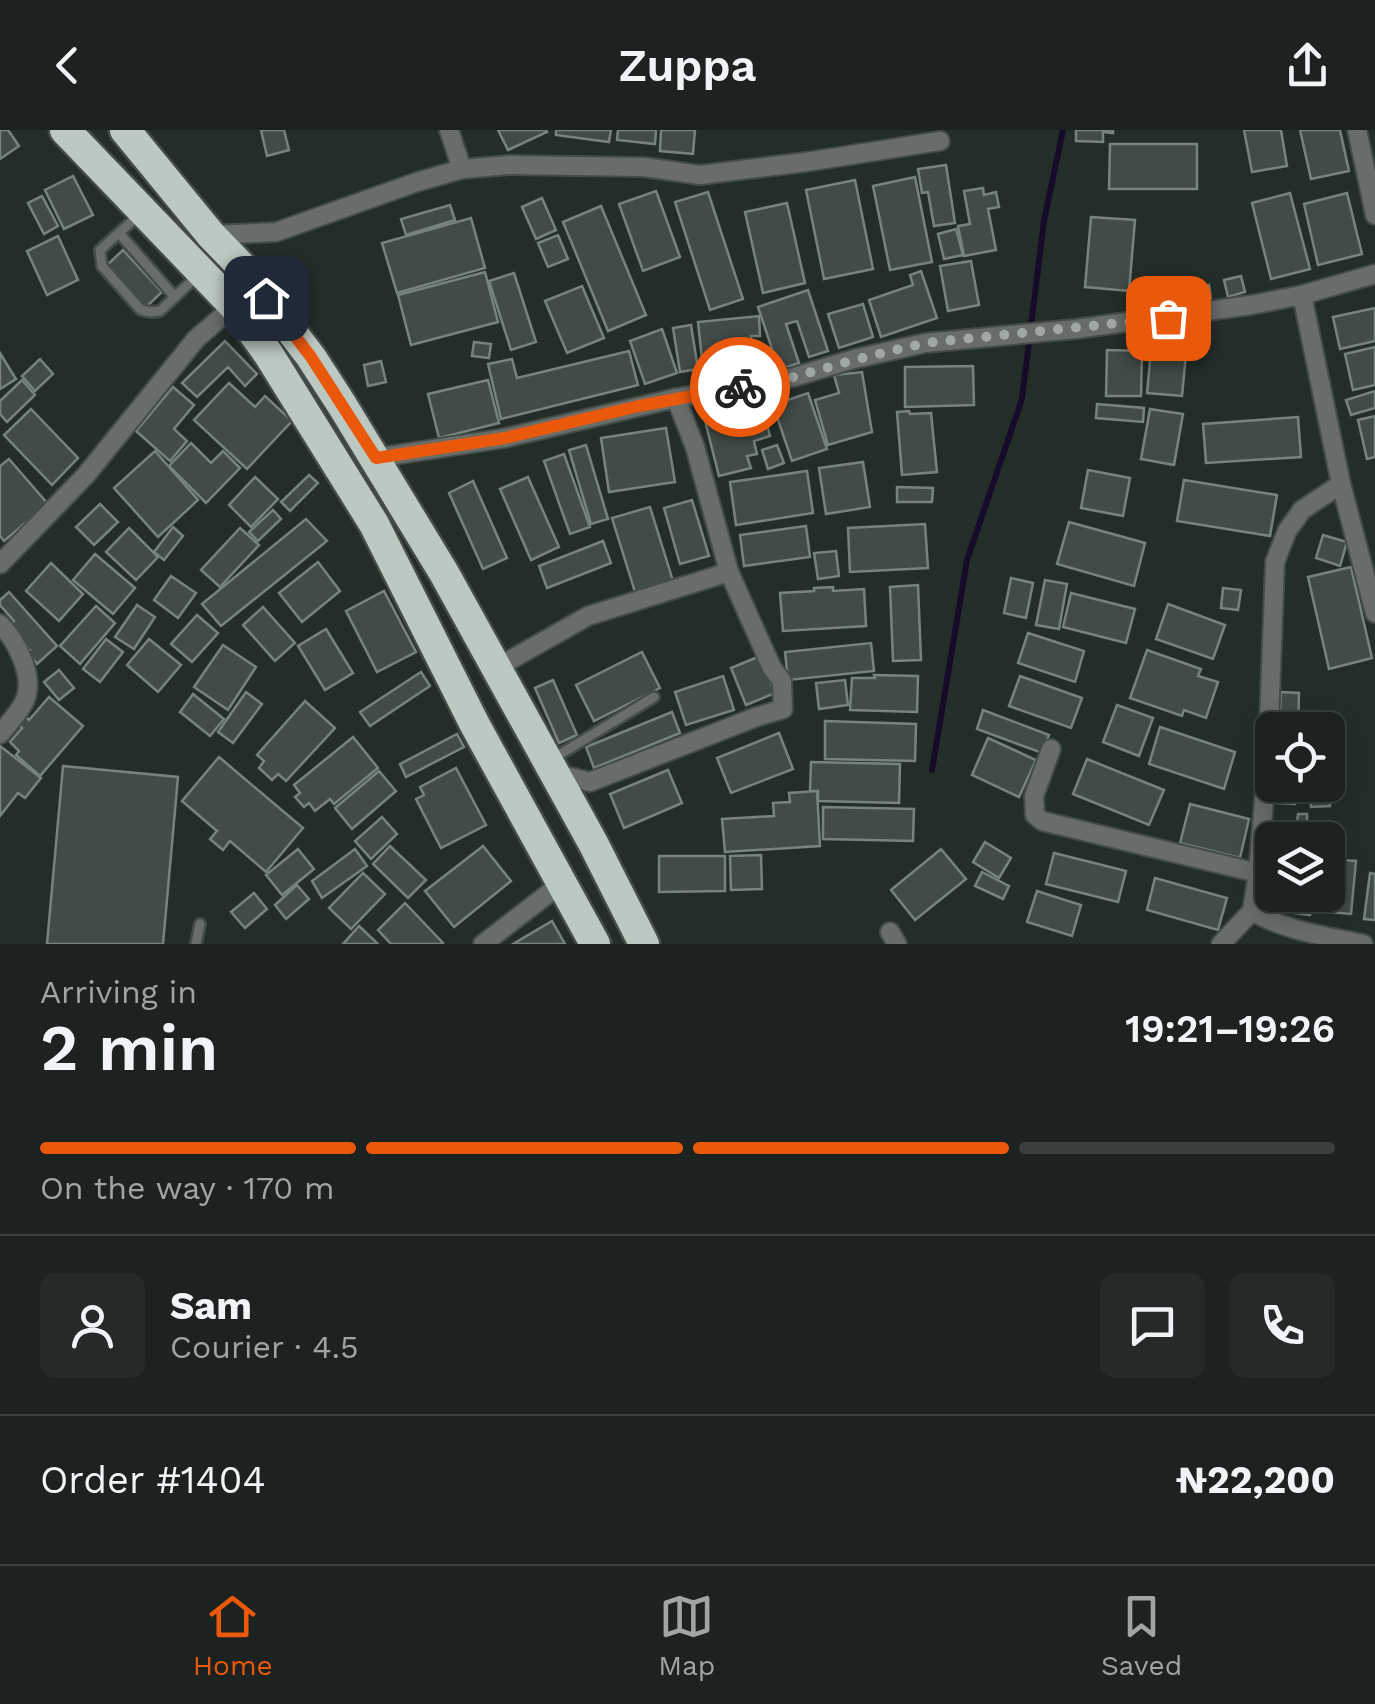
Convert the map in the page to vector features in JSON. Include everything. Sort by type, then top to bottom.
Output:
[{"type":"highway","points":[[65,130],[234,306],[300,402],[374,524],[475,725],[594,944]]},
{"type":"highway","points":[[125,130],[243,268],[311,357],[376,458],[444,572],[644,944]]},
{"type":"street","points":[[449,130],[462,169]]},
{"type":"street","points":[[1357,130],[1375,214]]},
{"type":"street","points":[[210,234],[276,232],[462,169],[509,165],[644,167],[700,174],[940,140]]},
{"type":"street","points":[[376,458],[505,438],[676,398],[794,377],[925,343],[1168,318],[1302,296],[1375,274]]},
{"type":"street","points":[[1302,296],[1341,484],[1375,613]]},
{"type":"street","points":[[0,564],[86,476],[196,339],[234,306]]},
{"type":"street","points":[[550,767],[590,782],[756,716],[783,709],[782,681],[772,668],[729,572],[696,446],[676,398]]},
{"type":"street","points":[[1262,822],[1275,562],[1287,531],[1302,510],[1341,484]]},
{"type":"street","points":[[496,668],[588,616],[729,572]]},
{"type":"street","points":[[0,624],[14,638],[28,681],[25,701],[0,734]]},
{"type":"street","points":[[1051,749],[1034,796],[1035,815],[1042,822],[1255,872]]},
{"type":"street","points":[[483,944],[562,883]]},
{"type":"street","points":[[1222,944],[1252,911],[1255,892]]},
{"type":"street","points":[[1252,911],[1290,928],[1363,944]]},
{"type":"lane","points":[[143,211],[100,250],[102,266],[144,311],[160,310],[202,272]]},
{"type":"lane","points":[[119,233],[174,296]]},
{"type":"lane","points":[[550,767],[654,697]]},
{"type":"lane","points":[[196,944],[200,924]]},
{"type":"building","points":[[0,130],[8,130],[19,146],[0,159]]},
{"type":"building","points":[[261,130],[284,130],[289,150],[267,156]]},
{"type":"building","points":[[498,130],[546,130],[547,132],[508,150]]},
{"type":"building","points":[[556,130],[611,130],[609,142],[556,135]]},
{"type":"building","points":[[618,130],[656,130],[655,144],[617,140]]},
{"type":"building","points":[[661,130],[695,130],[693,154],[660,151]]},
{"type":"building","points":[[1076,130],[1113,130],[1113,133],[1103,132],[1103,142],[1076,141]]},
{"type":"building","points":[[1244,130],[1281,130],[1287,166],[1252,172]]},
{"type":"building","points":[[1300,130],[1340,130],[1349,171],[1311,179]]},
{"type":"building","points":[[1110,144],[1197,144],[1197,189],[1109,189]]},
{"type":"building","points":[[946,165],[955,223],[934,226],[928,192],[922,193],[918,169]]},
{"type":"building","points":[[73,176],[93,215],[64,229],[45,190]]},
{"type":"building","points":[[915,177],[932,262],[890,270],[873,186]]},
{"type":"building","points":[[855,180],[873,269],[824,279],[806,190]]},
{"type":"building","points":[[983,188],[984,195],[996,192],[999,207],[988,209],[996,250],[964,256],[958,226],[970,224],[964,191]]},
{"type":"building","points":[[656,191],[680,257],[643,271],[619,204]]},
{"type":"building","points":[[708,192],[743,299],[710,310],[675,202]]},
{"type":"building","points":[[1290,193],[1310,269],[1271,279],[1252,203]]},
{"type":"building","points":[[1347,193],[1362,254],[1318,265],[1304,204]]},
{"type":"building","points":[[42,196],[58,226],[44,234],[28,203]]},
{"type":"building","points":[[542,198],[556,230],[536,239],[522,207]]},
{"type":"building","points":[[787,203],[805,283],[763,293],[745,212]]},
{"type":"building","points":[[450,205],[455,220],[406,235],[401,219]]},
{"type":"building","points":[[601,206],[646,315],[608,331],[563,222]]},
{"type":"building","points":[[1091,217],[1135,220],[1129,291],[1085,287]]},
{"type":"building","points":[[471,218],[485,268],[397,293],[382,243]]},
{"type":"building","points":[[956,229],[963,255],[944,259],[938,234]]},
{"type":"building","points":[[558,235],[568,259],[548,267],[538,243]]},
{"type":"building","points":[[58,236],[78,280],[47,295],[27,251]]},
{"type":"building","points":[[123,250],[162,292],[146,307],[106,266]]},
{"type":"building","points":[[971,261],[979,305],[948,311],[940,266]]},
{"type":"building","points":[[921,271],[937,318],[881,337],[869,300],[913,285],[910,275]]},
{"type":"building","points":[[485,272],[498,322],[411,345],[398,295]]},
{"type":"building","points":[[514,273],[536,342],[511,350],[489,281]]},
{"type":"building","points":[[1241,276],[1245,292],[1228,297],[1224,280]]},
{"type":"building","points":[[1209,285],[1211,299],[1193,301],[1191,287]]},
{"type":"building","points":[[582,286],[604,338],[567,353],[545,301]]},
{"type":"building","points":[[1187,288],[1189,303],[1141,308],[1139,292]]},
{"type":"building","points":[[808,290],[828,351],[809,357],[797,321],[786,324],[799,363],[779,370],[758,307]]},
{"type":"building","points":[[863,304],[873,337],[839,348],[828,314]]},
{"type":"building","points":[[1375,308],[1375,341],[1340,349],[1333,317]]},
{"type":"building","points":[[759,316],[760,336],[751,336],[754,364],[703,369],[698,322]]},
{"type":"building","points":[[691,325],[698,369],[680,372],[673,328]]},
{"type":"building","points":[[662,329],[677,373],[645,384],[630,341]]},
{"type":"building","points":[[225,341],[257,374],[245,386],[228,367],[197,397],[182,383]]},
{"type":"building","points":[[474,342],[491,344],[489,358],[472,356]]},
{"type":"building","points":[[1375,347],[1375,385],[1353,390],[1345,354]]},
{"type":"building","points":[[1107,350],[1142,351],[1141,396],[1106,396]]},
{"type":"building","points":[[629,351],[638,385],[501,419],[488,364],[512,359],[517,378]]},
{"type":"building","points":[[1151,351],[1186,354],[1182,396],[1147,393]]},
{"type":"building","points":[[0,353],[16,379],[0,389]]},
{"type":"building","points":[[40,359],[53,374],[35,391],[22,376]]},
{"type":"building","points":[[381,361],[386,382],[368,386],[364,365]]},
{"type":"building","points":[[973,366],[974,405],[905,407],[905,367]]},
{"type":"building","points":[[862,372],[872,432],[828,445],[815,400],[839,393],[834,375]]},
{"type":"building","points":[[22,380],[35,395],[7,422],[0,414],[0,401]]},
{"type":"building","points":[[488,380],[499,423],[439,438],[428,394]]},
{"type":"building","points":[[229,383],[255,407],[265,396],[292,421],[247,469],[194,420]]},
{"type":"building","points":[[173,387],[194,405],[174,429],[187,441],[170,461],[136,431]]},
{"type":"building","points":[[1375,391],[1375,408],[1351,415],[1346,400]]},
{"type":"building","points":[[808,393],[827,449],[792,461],[773,405]]},
{"type":"building","points":[[761,402],[770,436],[754,441],[757,454],[747,456],[751,468],[719,476],[704,417]]},
{"type":"building","points":[[1097,404],[1144,408],[1143,422],[1096,418]]},
{"type":"building","points":[[31,409],[78,458],[52,485],[4,435]]},
{"type":"building","points":[[1150,409],[1183,414],[1174,465],[1141,459]]},
{"type":"building","points":[[897,412],[931,413],[937,472],[902,475]]},
{"type":"building","points":[[1375,416],[1375,457],[1367,459],[1358,420]]},
{"type":"building","points":[[1298,417],[1301,457],[1206,463],[1203,424]]},
{"type":"building","points":[[666,428],[675,482],[609,492],[601,438]]},
{"type":"building","points":[[191,443],[211,463],[223,451],[240,468],[206,503],[169,466]]},
{"type":"building","points":[[586,445],[608,519],[591,524],[569,450]]},
{"type":"building","points":[[777,445],[784,463],[768,469],[762,450]]},
{"type":"building","points":[[155,451],[198,500],[158,537],[114,488]]},
{"type":"building","points":[[564,454],[590,527],[570,534],[544,461]]},
{"type":"building","points":[[9,459],[48,504],[4,541],[0,536],[0,466]]},
{"type":"building","points":[[863,462],[870,507],[826,514],[819,468]]},
{"type":"building","points":[[1088,470],[1130,478],[1123,516],[1081,508]]},
{"type":"building","points":[[807,471],[813,513],[736,525],[730,482]]},
{"type":"building","points":[[309,475],[318,483],[290,511],[281,502]]},
{"type":"building","points":[[255,477],[278,499],[251,527],[229,505]]},
{"type":"building","points":[[528,477],[559,547],[531,560],[500,489]]},
{"type":"building","points":[[1184,480],[1277,495],[1270,536],[1177,521]]},
{"type":"building","points":[[473,481],[507,558],[483,569],[449,493]]},
{"type":"building","points":[[897,487],[933,488],[932,502],[897,502]]},
{"type":"building","points":[[692,500],[709,556],[680,564],[664,508]]},
{"type":"building","points":[[100,504],[118,522],[94,545],[76,527]]},
{"type":"building","points":[[650,507],[673,581],[635,592],[612,518]]},
{"type":"building","points":[[273,510],[281,519],[258,541],[249,532]]},
{"type":"building","points":[[306,519],[327,541],[221,626],[202,604]]},
{"type":"building","points":[[1069,522],[1145,543],[1134,586],[1057,564]]},
{"type":"building","points":[[925,524],[928,568],[850,572],[848,528]]},
{"type":"building","points":[[806,526],[810,557],[744,566],[740,535]]},
{"type":"building","points":[[173,527],[183,536],[164,560],[154,552]]},
{"type":"building","points":[[129,528],[158,557],[136,580],[106,552]]},
{"type":"building","points":[[240,528],[259,545],[220,587],[201,570]]},
{"type":"building","points":[[1323,535],[1347,542],[1340,566],[1316,558]]},
{"type":"building","points":[[603,541],[611,563],[547,588],[539,566]]},
{"type":"building","points":[[836,551],[839,576],[818,579],[814,553]]},
{"type":"building","points":[[95,554],[135,588],[113,614],[73,580]]},
{"type":"building","points":[[318,562],[340,591],[302,622],[279,593]]},
{"type":"building","points":[[51,563],[83,594],[59,621],[26,591]]},
{"type":"building","points":[[1351,567],[1372,658],[1329,669],[1308,577]]},
{"type":"building","points":[[171,576],[196,593],[178,618],[154,600]]},
{"type":"building","points":[[1011,578],[1033,583],[1026,618],[1004,613]]},
{"type":"building","points":[[1045,580],[1067,584],[1059,629],[1036,625]]},
{"type":"building","points":[[918,585],[921,660],[893,661],[890,587]]},
{"type":"building","points":[[833,587],[833,591],[864,589],[866,626],[783,631],[780,593]]},
{"type":"building","points":[[1223,588],[1241,590],[1238,610],[1221,608]]},
{"type":"building","points":[[384,591],[416,652],[377,672],[346,611]]},
{"type":"building","points":[[9,592],[57,646],[37,664],[9,626],[14,621],[0,605]]},
{"type":"building","points":[[1071,593],[1135,609],[1126,643],[1063,627]]},
{"type":"building","points":[[1168,604],[1225,625],[1213,659],[1156,639]]},
{"type":"building","points":[[137,605],[155,617],[134,649],[115,637]]},
{"type":"building","points":[[96,606],[115,623],[80,664],[60,646]]},
{"type":"building","points":[[263,607],[295,643],[275,661],[243,625]]},
{"type":"building","points":[[197,615],[218,633],[192,662],[171,644]]},
{"type":"building","points":[[326,629],[353,673],[325,690],[298,646]]},
{"type":"building","points":[[1028,633],[1084,651],[1075,682],[1018,663]]},
{"type":"building","points":[[106,639],[123,652],[100,682],[83,669]]},
{"type":"building","points":[[149,639],[181,665],[158,692],[127,665]]},
{"type":"building","points":[[871,643],[874,671],[788,680],[785,652]]},
{"type":"building","points":[[223,645],[256,667],[228,710],[194,687]]},
{"type":"building","points":[[1147,650],[1201,669],[1198,676],[1218,682],[1206,718],[1184,710],[1182,716],[1130,698]]},
{"type":"building","points":[[642,652],[660,688],[594,721],[576,685]]},
{"type":"building","points":[[760,656],[775,693],[746,705],[731,668]]},
{"type":"building","points":[[59,670],[74,688],[59,700],[44,682]]},
{"type":"building","points":[[421,672],[430,686],[370,726],[360,712]]},
{"type":"building","points":[[874,675],[918,676],[917,712],[850,710],[852,678],[875,678]]},
{"type":"building","points":[[723,676],[734,710],[686,725],[675,692]]},
{"type":"building","points":[[1020,676],[1082,698],[1071,728],[1009,706]]},
{"type":"building","points":[[553,680],[577,735],[559,743],[535,688]]},
{"type":"building","points":[[845,680],[848,705],[819,709],[816,683]]},
{"type":"building","points":[[246,692],[262,704],[233,743],[218,732]]},
{"type":"building","points":[[1281,692],[1299,693],[1298,712],[1280,712]]},
{"type":"building","points":[[193,694],[224,719],[210,736],[180,712]]},
{"type":"building","points":[[49,697],[83,726],[40,776],[16,755],[19,751],[10,742],[22,728],[18,724],[25,716],[29,720]]},
{"type":"building","points":[[305,701],[335,728],[286,781],[278,774],[272,780],[259,768],[264,761],[257,755]]},
{"type":"building","points":[[1117,705],[1153,718],[1139,756],[1103,742]]},
{"type":"building","points":[[983,710],[1049,735],[1042,753],[977,729]]},
{"type":"building","points":[[672,712],[680,733],[594,768],[586,747]]},
{"type":"building","points":[[825,721],[916,724],[915,761],[825,759]]},
{"type":"building","points":[[1160,727],[1235,752],[1224,789],[1149,764]]},
{"type":"building","points":[[779,733],[793,769],[731,793],[717,758]]},
{"type":"building","points":[[457,734],[464,747],[406,777],[400,764]]},
{"type":"building","points":[[353,737],[378,768],[334,804],[330,799],[315,811],[309,803],[304,807],[295,797],[300,793],[294,785]]},
{"type":"building","points":[[988,738],[1036,760],[1019,797],[972,775]]},
{"type":"building","points":[[0,746],[41,778],[25,798],[18,793],[0,816]]},
{"type":"building","points":[[219,757],[303,828],[266,872],[230,841],[223,850],[210,839],[217,831],[182,801]]},
{"type":"building","points":[[1087,759],[1164,790],[1149,825],[1073,794]]},
{"type":"building","points":[[811,762],[900,764],[899,803],[818,801],[818,791],[810,791]]},
{"type":"building","points":[[63,766],[178,777],[163,944],[47,944]]},
{"type":"building","points":[[456,768],[486,825],[441,848],[416,799],[424,795],[420,787]]},
{"type":"building","points":[[668,770],[682,803],[624,828],[610,794]]},
{"type":"building","points":[[379,771],[396,791],[352,829],[335,808]]},
{"type":"building","points":[[817,791],[820,846],[725,852],[722,819],[774,816],[773,803],[790,802],[789,793]]},
{"type":"building","points":[[1311,802],[1330,802],[1330,806],[1311,807]]},
{"type":"building","points":[[1190,804],[1249,819],[1240,858],[1180,843]]},
{"type":"building","points":[[823,807],[914,809],[913,841],[823,839]]},
{"type":"building","points":[[1298,814],[1307,814],[1307,821],[1314,822],[1297,822]]},
{"type":"building","points":[[382,817],[397,834],[371,859],[355,841]]},
{"type":"building","points":[[985,842],[1011,858],[999,878],[973,862]]},
{"type":"building","points":[[390,846],[426,880],[408,898],[373,864]]},
{"type":"building","points":[[483,846],[511,881],[454,927],[425,891]]},
{"type":"building","points":[[298,849],[314,869],[282,895],[266,875]]},
{"type":"building","points":[[355,849],[367,866],[322,898],[312,881]]},
{"type":"building","points":[[941,849],[966,879],[915,920],[891,890]]},
{"type":"building","points":[[1054,853],[1126,871],[1118,902],[1046,884]]},
{"type":"building","points":[[761,855],[762,889],[731,890],[730,856]]},
{"type":"building","points":[[659,856],[725,856],[725,891],[659,892]]},
{"type":"building","points":[[1345,860],[1356,861],[1351,914],[1330,912],[1345,912]]},
{"type":"building","points":[[982,872],[1009,886],[1003,899],[975,886]]},
{"type":"building","points":[[363,873],[385,894],[351,929],[329,908]]},
{"type":"building","points":[[1370,873],[1375,874],[1375,920],[1364,919]]},
{"type":"building","points":[[1155,878],[1227,898],[1218,930],[1147,910]]},
{"type":"building","points":[[297,885],[309,899],[286,919],[275,905]]},
{"type":"building","points":[[1037,891],[1081,905],[1072,936],[1027,922]]},
{"type":"building","points":[[254,893],[267,909],[245,928],[231,912]]},
{"type":"building","points":[[405,903],[442,944],[391,944],[378,930]]},
{"type":"building","points":[[552,921],[565,944],[513,944]]},
{"type":"building","points":[[359,926],[378,944],[343,944]]},
{"type":"waterway","points":[[932,770],[967,560],[1022,399],[1044,221],[1063,130]]},
{"type":"way so far","points":[[740,387],[925,343],[1168,318]]},
{"type":"route","points":[[266,298],[311,357],[376,458],[505,438],[740,387]]}]
